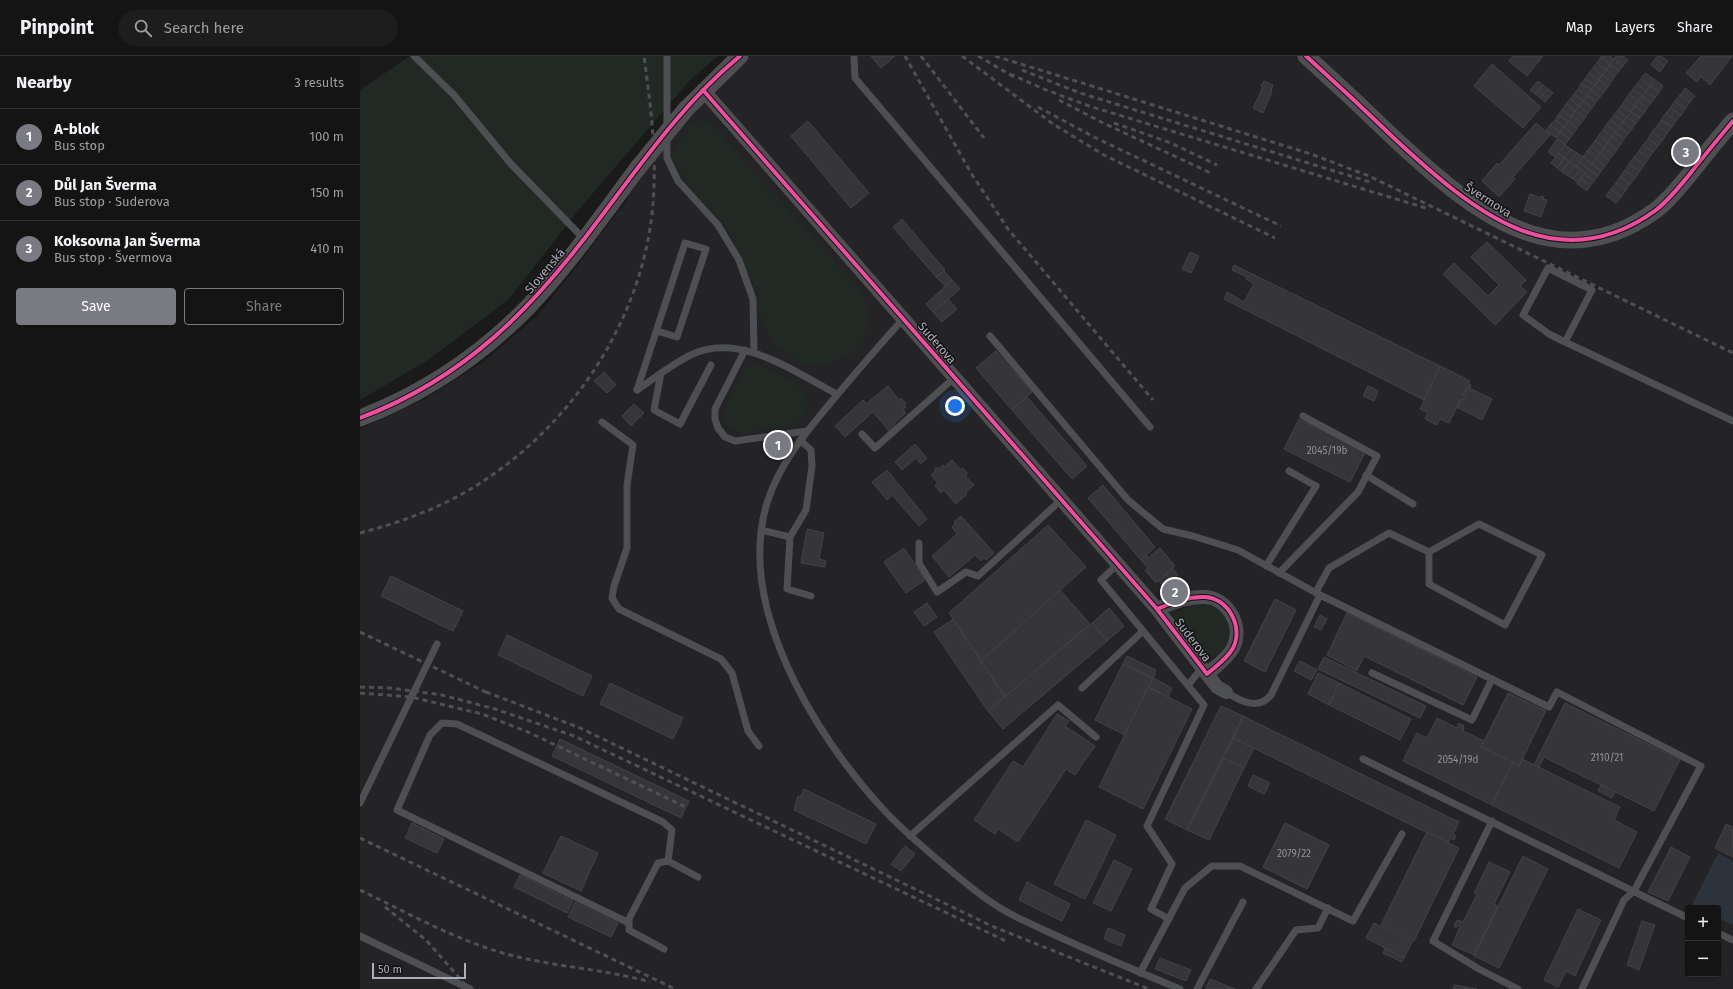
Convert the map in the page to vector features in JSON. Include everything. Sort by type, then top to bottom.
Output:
[{"type":"street","points":[[703,90],[740,56]]},
{"type":"street","name":"Švermova","points":[[1306,56],[1416,158],[1473,205],[1499,222],[1528,234],[1551,239],[1592,239],[1614,234],[1657,210],[1679,187],[1733,121]]},
{"type":"street","name":"Slovenská","points":[[360,418],[417,391],[445,374],[483,347],[527,308],[556,275],[637,169],[703,90]]},
{"type":"street","name":"Suderova","points":[[703,90],[1157,609],[1217,687],[1226,692]]},
{"type":"street","name":"Suderova","points":[[1157,609],[1177,601],[1204,596],[1217,600],[1229,610],[1236,628],[1235,643],[1226,658],[1204,671]]},
{"type":"lane","points":[[414,56],[454,95],[511,164],[584,240]]},
{"type":"lane","points":[[666,56],[667,158],[678,181],[718,225],[739,260],[753,299],[754,352]]},
{"type":"lane","points":[[854,56],[855,78],[1150,427]]},
{"type":"lane","points":[[657,331],[677,337],[706,249],[685,243],[637,390],[692,354],[703,350],[729,347],[754,352],[769,358],[837,394]]},
{"type":"lane","points":[[1565,342],[1592,290],[1548,268],[1523,315],[1549,334],[1565,342],[1733,421]]},
{"type":"lane","points":[[903,319],[837,394],[800,440],[776,479],[767,502],[761,530],[759,551],[761,577],[775,635],[793,681],[841,758],[882,808],[910,836],[960,878],[1005,911],[1073,944],[1180,989]]},
{"type":"lane","points":[[990,336],[1128,500],[1163,529],[1193,536],[1238,550],[1318,594],[1549,706],[1557,692],[1701,766],[1634,891],[1624,900],[1582,989]]},
{"type":"lane","points":[[745,350],[716,409],[715,419],[721,432],[729,440],[741,442],[807,431]]},
{"type":"lane","points":[[661,373],[654,410],[680,424],[711,365]]},
{"type":"lane","points":[[862,434],[875,448],[954,378]]},
{"type":"lane","points":[[1280,573],[1358,492],[1377,456],[1302,416]]},
{"type":"lane","points":[[602,422],[633,445],[627,485],[627,548],[614,586],[612,598],[619,609],[721,659],[732,673],[748,731],[759,746]]},
{"type":"lane","points":[[800,440],[811,450],[812,466],[806,510],[790,536],[787,590],[811,596]]},
{"type":"lane","points":[[1266,566],[1316,486],[1289,471]]},
{"type":"lane","points":[[1366,475],[1413,504]]},
{"type":"lane","points":[[920,543],[919,563],[937,592],[966,572],[978,576],[1061,500]]},
{"type":"lane","points":[[1479,524],[1542,555],[1505,624],[1429,584],[1429,552],[1479,524]]},
{"type":"lane","points":[[761,530],[790,536]]},
{"type":"lane","points":[[1226,692],[1241,702],[1262,702],[1267,700],[1271,695],[1330,568],[1389,533],[1429,552]]},
{"type":"lane","points":[[1118,564],[1101,580],[1204,705],[1147,826],[1172,864],[1151,909],[1169,919]]},
{"type":"lane","points":[[1082,688],[1143,631]]},
{"type":"lane","points":[[360,803],[437,644]]},
{"type":"lane","points":[[1188,685],[1204,671]]},
{"type":"lane","points":[[1372,672],[1472,720],[1492,679]]},
{"type":"lane","points":[[910,836],[1058,705],[1096,737]]},
{"type":"lane","points":[[629,923],[397,810],[430,735],[442,723],[457,724],[663,822],[672,830],[668,861]]},
{"type":"lane","points":[[1362,758],[1685,916]]},
{"type":"lane","points":[[1492,822],[1433,941],[1479,969],[1518,989]]},
{"type":"lane","points":[[1140,973],[1185,888],[1212,866],[1240,866],[1353,921],[1402,834]]},
{"type":"lane","points":[[664,949],[630,930],[629,919],[658,863],[668,861],[698,876]]},
{"type":"lane","points":[[1198,989],[1243,902]]},
{"type":"lane","points":[[1256,989],[1296,930],[1318,928],[1328,908]]},
{"type":"lane","points":[[1721,934],[1733,940]]},
{"type":"lane","points":[[360,936],[470,989]]},
{"type":"shaded area","points":[[410,56],[718,56],[691,79],[581,207],[509,299],[428,360],[360,400],[360,90]]},
{"type":"shaded area","points":[[740,56],[1733,56],[1733,989],[360,989],[360,429],[427,398],[482,363],[536,317],[564,283],[626,201],[637,169]]},
{"type":"shaded area","points":[[701,120],[711,124],[865,296],[868,319],[862,346],[852,354],[819,366],[800,362],[775,346],[762,321],[756,290],[729,230],[694,193],[671,156],[690,126]]},
{"type":"shaded area","points":[[751,365],[762,366],[803,388],[807,403],[805,417],[795,425],[738,433],[725,425],[722,419],[724,408],[744,370]]},
{"type":"shaded area","points":[[1203,603],[1214,606],[1221,612],[1228,625],[1228,640],[1220,652],[1213,656],[1203,653],[1174,619],[1176,612]]},
{"type":"shaded area","points":[[1718,853],[1733,861],[1733,925],[1721,919],[1721,905],[1692,905]]},
{"type":"building","points":[[871,56],[895,56],[881,68]]},
{"type":"building","points":[[1513,56],[1543,56],[1527,76],[1509,61]]},
{"type":"building","points":[[1610,56],[1614,59],[1610,64],[1601,57]]},
{"type":"building","points":[[1616,56],[1623,56],[1628,60],[1623,66],[1614,59]]},
{"type":"building","points":[[1658,56],[1661,56],[1668,61],[1664,66],[1655,59]]},
{"type":"building","points":[[1701,56],[1732,56],[1710,85],[1701,77],[1697,82],[1686,73]]},
{"type":"building","points":[[1601,57],[1610,64],[1606,70],[1597,63]]},
{"type":"building","points":[[1614,59],[1623,66],[1619,71],[1610,65]]},
{"type":"building","points":[[1655,59],[1664,66],[1660,72],[1651,65]]},
{"type":"building","points":[[1597,63],[1606,70],[1602,75],[1593,68]]},
{"type":"building","points":[[1492,64],[1541,107],[1523,128],[1474,86]]},
{"type":"building","points":[[1610,65],[1619,71],[1615,76],[1606,70]]},
{"type":"building","points":[[1593,68],[1602,75],[1598,80],[1589,73]]},
{"type":"building","points":[[1606,70],[1615,76],[1611,82],[1602,75]]},
{"type":"building","points":[[1589,73],[1598,80],[1595,85],[1585,79]]},
{"type":"building","points":[[1645,73],[1654,79],[1650,86],[1641,79]]},
{"type":"building","points":[[1602,75],[1611,82],[1608,87],[1599,80]]},
{"type":"building","points":[[1585,79],[1595,85],[1591,90],[1581,84]]},
{"type":"building","points":[[1641,79],[1650,86],[1646,91],[1637,84]]},
{"type":"building","points":[[1654,79],[1663,86],[1659,92],[1650,86]]},
{"type":"building","points":[[1599,80],[1608,87],[1604,92],[1595,85]]},
{"type":"building","points":[[1264,81],[1273,85],[1272,92],[1263,113],[1253,108],[1263,87],[1261,86]]},
{"type":"building","points":[[1538,81],[1543,85],[1535,94],[1530,90]]},
{"type":"building","points":[[1581,84],[1591,90],[1587,96],[1578,89]]},
{"type":"building","points":[[1637,84],[1646,91],[1642,96],[1633,89]]},
{"type":"building","points":[[1543,85],[1548,89],[1540,98],[1535,94]]},
{"type":"building","points":[[1595,85],[1604,92],[1600,97],[1591,90]]},
{"type":"building","points":[[1650,86],[1659,92],[1655,98],[1646,91]]},
{"type":"building","points":[[1685,88],[1695,96],[1690,102],[1680,95]]},
{"type":"building","points":[[1548,89],[1553,93],[1545,102],[1540,98]]},
{"type":"building","points":[[1578,89],[1587,96],[1583,101],[1574,94]]},
{"type":"building","points":[[1633,89],[1642,96],[1638,101],[1629,94]]},
{"type":"building","points":[[1591,90],[1600,97],[1596,102],[1587,96]]},
{"type":"building","points":[[1646,91],[1655,98],[1651,103],[1642,96]]},
{"type":"building","points":[[1574,94],[1583,101],[1579,106],[1570,99]]},
{"type":"building","points":[[1629,94],[1638,101],[1634,106],[1625,100]]},
{"type":"building","points":[[1680,95],[1690,102],[1685,109],[1675,101]]},
{"type":"building","points":[[1587,96],[1596,102],[1592,108],[1583,101]]},
{"type":"building","points":[[1642,96],[1651,103],[1647,108],[1638,101]]},
{"type":"building","points":[[1570,99],[1579,106],[1575,111],[1566,104]]},
{"type":"building","points":[[1625,100],[1634,106],[1631,112],[1622,105]]},
{"type":"building","points":[[1583,101],[1592,108],[1588,113],[1579,106]]},
{"type":"building","points":[[1638,101],[1647,108],[1644,113],[1635,106]]},
{"type":"building","points":[[1675,101],[1685,109],[1681,115],[1670,108]]},
{"type":"building","points":[[1566,104],[1575,111],[1571,117],[1562,110]]},
{"type":"building","points":[[1622,105],[1631,112],[1627,117],[1618,110]]},
{"type":"building","points":[[1579,106],[1588,113],[1585,118],[1575,111]]},
{"type":"building","points":[[1635,106],[1644,113],[1640,118],[1631,112]]},
{"type":"building","points":[[1670,108],[1681,115],[1676,121],[1666,113]]},
{"type":"building","points":[[1562,110],[1571,117],[1568,121],[1558,115]]},
{"type":"building","points":[[1618,110],[1627,117],[1623,122],[1614,115]]},
{"type":"building","points":[[1575,111],[1585,118],[1581,123],[1572,116]]},
{"type":"building","points":[[1631,112],[1640,118],[1636,123],[1627,117]]},
{"type":"building","points":[[1666,113],[1676,121],[1672,127],[1661,120]]},
{"type":"building","points":[[1558,115],[1568,121],[1564,127],[1555,120]]},
{"type":"building","points":[[1614,115],[1623,122],[1619,127],[1610,120]]},
{"type":"building","points":[[1572,116],[1581,123],[1577,128],[1568,121]]},
{"type":"building","points":[[1627,117],[1636,123],[1632,129],[1623,122]]},
{"type":"building","points":[[1555,120],[1564,127],[1560,132],[1550,125]]},
{"type":"building","points":[[1610,120],[1619,127],[1616,132],[1606,125]]},
{"type":"building","points":[[1661,120],[1672,127],[1667,133],[1657,126]]},
{"type":"building","points":[[808,121],[869,193],[851,208],[791,136]]},
{"type":"building","points":[[1568,121],[1577,128],[1573,134],[1564,127]]},
{"type":"building","points":[[1623,122],[1632,129],[1628,134],[1619,127]]},
{"type":"building","points":[[1536,123],[1550,135],[1513,177],[1515,179],[1499,197],[1482,181],[1497,163],[1499,165]]},
{"type":"building","points":[[1550,125],[1560,132],[1556,138],[1546,131]]},
{"type":"building","points":[[1606,125],[1616,132],[1612,137],[1603,130]]},
{"type":"building","points":[[1657,126],[1667,133],[1663,140],[1652,132]]},
{"type":"building","points":[[1564,127],[1573,134],[1569,139],[1560,132]]},
{"type":"building","points":[[1619,127],[1628,134],[1624,139],[1615,132]]},
{"type":"building","points":[[1603,130],[1612,137],[1608,142],[1599,135]]},
{"type":"building","points":[[1560,132],[1569,139],[1565,145],[1556,137]]},
{"type":"building","points":[[1615,132],[1624,139],[1621,144],[1612,137]]},
{"type":"building","points":[[1652,132],[1663,140],[1658,146],[1648,139]]},
{"type":"building","points":[[1599,135],[1608,142],[1604,147],[1595,141]]},
{"type":"building","points":[[1612,137],[1621,144],[1617,150],[1608,143]]},
{"type":"building","points":[[1557,139],[1565,145],[1555,157],[1548,152]]},
{"type":"building","points":[[1648,139],[1658,146],[1653,152],[1643,145]]},
{"type":"building","points":[[1595,141],[1604,147],[1600,153],[1591,146]]},
{"type":"building","points":[[1608,143],[1617,150],[1613,155],[1604,148]]},
{"type":"building","points":[[1565,145],[1571,149],[1564,158],[1558,154]]},
{"type":"building","points":[[1643,145],[1653,152],[1649,158],[1639,151]]},
{"type":"building","points":[[1591,146],[1600,153],[1597,158],[1587,151]]},
{"type":"building","points":[[1604,148],[1613,155],[1609,160],[1600,154]]},
{"type":"building","points":[[1571,149],[1577,153],[1570,162],[1564,158]]},
{"type":"building","points":[[1587,151],[1597,158],[1592,164],[1583,157]]},
{"type":"building","points":[[1639,151],[1649,158],[1644,165],[1634,157]]},
{"type":"building","points":[[1577,153],[1583,157],[1576,167],[1570,162]]},
{"type":"building","points":[[1558,154],[1564,158],[1557,168],[1551,163]]},
{"type":"building","points":[[1600,154],[1609,160],[1605,166],[1596,159]]},
{"type":"building","points":[[1583,157],[1601,171],[1598,176],[1579,162]]},
{"type":"building","points":[[1634,157],[1644,165],[1640,171],[1629,164]]},
{"type":"building","points":[[1564,158],[1569,162],[1562,172],[1557,168]]},
{"type":"building","points":[[1596,159],[1605,166],[1601,171],[1592,164]]},
{"type":"building","points":[[1569,162],[1574,166],[1567,175],[1562,172]]},
{"type":"building","points":[[1579,162],[1598,176],[1594,181],[1576,167]]},
{"type":"building","points":[[1629,164],[1640,171],[1635,178],[1625,170]]},
{"type":"building","points":[[1574,166],[1580,169],[1573,179],[1567,175]]},
{"type":"building","points":[[1580,169],[1585,173],[1578,183],[1573,179]]},
{"type":"building","points":[[1625,170],[1635,178],[1630,184],[1620,177]]},
{"type":"building","points":[[1584,174],[1594,181],[1590,186],[1581,179]]},
{"type":"building","points":[[1620,177],[1630,184],[1626,190],[1616,183]]},
{"type":"building","points":[[1581,179],[1590,186],[1587,191],[1577,184]]},
{"type":"building","points":[[1616,183],[1626,190],[1621,197],[1611,189]]},
{"type":"building","points":[[1611,189],[1621,197],[1616,203],[1606,196]]},
{"type":"building","points":[[1530,194],[1541,198],[1541,196],[1544,197],[1543,199],[1547,200],[1541,217],[1524,211]]},
{"type":"building","points":[[902,219],[945,270],[936,277],[893,227]]},
{"type":"building","points":[[1487,242],[1526,280],[1520,286],[1527,292],[1495,325],[1443,274],[1454,263],[1488,296],[1499,285],[1471,257]]},
{"type":"building","points":[[1190,252],[1199,256],[1191,273],[1182,269]]},
{"type":"building","points":[[1234,265],[1440,366],[1424,400],[1224,299],[1227,292],[1244,302],[1254,284],[1246,279],[1247,277],[1232,270]]},
{"type":"building","points":[[944,271],[952,280],[945,286],[936,277]]},
{"type":"building","points":[[952,280],[960,289],[933,312],[926,304]]},
{"type":"building","points":[[948,299],[957,309],[942,322],[933,312]]},
{"type":"building","points":[[996,351],[1032,392],[1012,410],[976,368]]},
{"type":"building","points":[[1440,366],[1470,381],[1468,384],[1471,385],[1470,388],[1467,387],[1463,395],[1466,396],[1464,400],[1461,399],[1449,423],[1440,419],[1437,425],[1425,419],[1428,413],[1420,409]]},
{"type":"building","points":[[604,372],[616,385],[607,393],[594,381]]},
{"type":"building","points":[[888,386],[899,400],[901,398],[906,403],[904,405],[906,407],[903,409],[906,413],[894,424],[896,427],[890,432],[873,412],[845,437],[835,426],[863,400],[866,404]]},
{"type":"building","points":[[1368,386],[1378,391],[1374,401],[1363,396]]},
{"type":"building","points":[[1467,387],[1492,399],[1482,420],[1457,407],[1461,399],[1464,400],[1466,396],[1463,395]]},
{"type":"building","points":[[1027,397],[1087,466],[1072,479],[1012,410]]},
{"type":"building","points":[[634,404],[644,413],[631,426],[622,416]]},
{"type":"building","points":[[1299,419],[1366,451],[1350,482],[1284,449]]},
{"type":"building","points":[[915,444],[927,458],[921,464],[916,458],[902,470],[895,462]]},
{"type":"building","points":[[952,460],[960,469],[964,469],[967,473],[966,477],[974,485],[956,504],[944,490],[941,493],[935,486],[938,483],[931,475],[935,472],[935,468],[940,468],[943,465],[944,467]]},
{"type":"building","points":[[887,470],[927,519],[919,526],[892,495],[887,500],[872,482]]},
{"type":"building","points":[[1103,485],[1155,547],[1141,560],[1088,498]]},
{"type":"building","points":[[961,516],[994,553],[986,560],[984,558],[981,561],[975,555],[949,577],[932,556],[957,534],[952,527],[955,524],[954,522]]},
{"type":"building","points":[[1048,525],[1086,567],[981,661],[949,613]]},
{"type":"building","points":[[807,529],[824,533],[819,559],[826,561],[825,567],[801,563]]},
{"type":"building","points":[[904,548],[925,580],[906,593],[884,562]]},
{"type":"building","points":[[1160,548],[1175,566],[1156,583],[1145,570],[1148,568],[1141,560],[1146,555],[1148,558]]},
{"type":"building","points":[[1173,569],[1178,575],[1164,587],[1159,581]]},
{"type":"building","points":[[391,576],[463,611],[453,631],[381,596]]},
{"type":"building","points":[[1060,590],[1090,624],[1005,697],[981,661]]},
{"type":"building","points":[[1275,599],[1296,610],[1265,672],[1244,661]]},
{"type":"building","points":[[927,603],[937,617],[924,626],[914,612]]},
{"type":"building","points":[[1109,608],[1124,626],[1107,641],[1092,623]]},
{"type":"building","points":[[1347,613],[1477,677],[1463,705],[1364,656],[1357,671],[1327,655]]},
{"type":"building","points":[[1320,615],[1327,619],[1321,630],[1314,627]]},
{"type":"building","points":[[953,619],[1005,697],[988,711],[934,632]]},
{"type":"building","points":[[1092,623],[1107,641],[1003,729],[988,711]]},
{"type":"building","points":[[507,635],[592,676],[583,696],[498,655]]},
{"type":"building","points":[[1127,656],[1156,670],[1153,678],[1123,664]]},
{"type":"building","points":[[1324,657],[1426,706],[1420,718],[1318,669]]},
{"type":"building","points":[[1300,661],[1317,670],[1311,680],[1294,671]]},
{"type":"building","points":[[1123,664],[1153,679],[1125,735],[1095,720]]},
{"type":"building","points":[[1318,673],[1339,683],[1329,705],[1308,694]]},
{"type":"building","points":[[1153,678],[1172,688],[1168,697],[1148,687]]},
{"type":"building","points":[[610,683],[683,718],[673,739],[600,704]]},
{"type":"building","points":[[1339,683],[1411,719],[1400,740],[1329,705]]},
{"type":"building","points":[[1148,687],[1192,709],[1143,809],[1099,787]]},
{"type":"building","points":[[1508,693],[1546,711],[1519,766],[1481,747]]},
{"type":"building","points":[[1565,703],[1680,760],[1654,811],[1544,757],[1539,767],[1534,765]]},
{"type":"building","points":[[1221,706],[1243,716],[1187,830],[1165,819]]},
{"type":"building","points":[[1057,714],[1069,721],[1065,726],[1095,746],[1075,775],[1066,769],[1018,842],[998,829],[995,834],[974,820],[1013,761],[1023,767]]},
{"type":"building","points":[[1243,716],[1459,822],[1453,834],[1456,836],[1454,840],[1451,838],[1448,843],[1233,738]]},
{"type":"building","points":[[1437,718],[1457,728],[1459,723],[1464,726],[1463,731],[1484,741],[1481,747],[1513,762],[1492,805],[1403,761],[1417,733],[1427,738]]},
{"type":"building","points":[[1233,738],[1254,748],[1244,768],[1223,758]]},
{"type":"building","points":[[560,739],[689,801],[681,818],[552,756]]},
{"type":"building","points":[[1223,758],[1244,768],[1209,840],[1187,830]]},
{"type":"building","points":[[1522,759],[1620,807],[1614,820],[1637,832],[1619,868],[1492,805],[1513,762],[1519,766]]},
{"type":"building","points":[[1253,775],[1270,783],[1264,794],[1248,786]]},
{"type":"building","points":[[1601,785],[1615,792],[1612,798],[1598,791]]},
{"type":"building","points":[[804,789],[876,824],[866,844],[794,810],[798,796],[800,797]]},
{"type":"building","points":[[1086,820],[1116,835],[1085,899],[1054,884]]},
{"type":"building","points":[[412,823],[444,839],[437,853],[405,838]]},
{"type":"building","points":[[1285,823],[1329,845],[1307,889],[1263,867]]},
{"type":"building","points":[[1726,824],[1733,827],[1733,857],[1715,848]]},
{"type":"building","points":[[1427,832],[1459,848],[1414,941],[1381,925]]},
{"type":"building","points":[[561,836],[598,853],[581,891],[543,873]]},
{"type":"building","points":[[905,846],[915,854],[901,871],[891,864]]},
{"type":"building","points":[[1671,847],[1690,857],[1668,901],[1648,892]]},
{"type":"building","points":[[1523,856],[1548,869],[1499,968],[1474,956]]},
{"type":"building","points":[[1114,860],[1132,869],[1111,911],[1093,903]]},
{"type":"building","points":[[1489,862],[1510,872],[1494,904],[1498,906],[1474,955],[1452,945],[1460,927],[1457,925],[1456,928],[1454,926],[1457,920],[1463,922],[1477,894],[1474,893]]},
{"type":"building","points":[[520,875],[573,901],[567,913],[514,887]]},
{"type":"building","points":[[1027,882],[1070,904],[1062,921],[1019,900]]},
{"type":"building","points":[[575,902],[618,923],[611,937],[568,917]]},
{"type":"building","points":[[1578,909],[1601,920],[1575,976],[1566,971],[1558,987],[1544,980]]},
{"type":"building","points":[[1642,921],[1655,925],[1639,970],[1627,965]]},
{"type":"building","points":[[1374,923],[1412,942],[1404,958],[1366,938]]},
{"type":"building","points":[[1108,928],[1125,935],[1121,946],[1104,939]]},
{"type":"building","points":[[1385,948],[1404,958],[1402,962],[1383,953]]},
{"type":"building","points":[[1160,958],[1191,970],[1186,981],[1155,969]]},
{"type":"building","points":[[1210,979],[1235,989],[1206,989]]},
{"type":"building","points":[[1454,985],[1477,989],[1453,989]]},
{"type":"railway","points":[[360,533],[388,525],[443,504],[469,490],[504,466],[537,438],[567,407],[592,373],[614,336],[632,297],[644,256],[652,214],[654,194],[654,154],[644,56]]},
{"type":"railway","points":[[905,56],[971,173],[1008,229],[1153,400]]},
{"type":"railway","points":[[921,56],[984,138]]},
{"type":"railway","points":[[962,56],[1053,124],[1104,155],[1275,238]]},
{"type":"railway","points":[[978,56],[1014,77]]},
{"type":"railway","points":[[995,56],[1311,154],[1369,176],[1733,353]]},
{"type":"railway","points":[[1022,70],[1080,93],[1370,182]]},
{"type":"railway","points":[[1010,74],[1046,90],[1089,106],[1429,209]]},
{"type":"railway","points":[[1059,100],[1103,123],[1213,174]]},
{"type":"railway","points":[[1038,107],[1094,137],[1281,226]]},
{"type":"railway","points":[[1114,123],[1171,143],[1217,165]]},
{"type":"railway","points":[[360,632],[490,694]]},
{"type":"railway","points":[[360,687],[390,688],[442,695],[495,709],[574,736],[1008,942]]},
{"type":"railway","points":[[486,692],[580,728],[994,927],[1149,989]]},
{"type":"railway","points":[[360,693],[411,697],[482,714],[528,732],[688,808]]},
{"type":"railway","points":[[360,838],[675,989]]},
{"type":"railway","points":[[360,890],[433,926],[490,949],[527,959],[615,974],[650,982]]},
{"type":"railway","points":[[385,907],[426,940],[469,989]]},
{"type":"cycle path","points":[[360,418],[398,402],[433,382],[465,361],[523,310],[575,251],[683,112],[701,92],[740,56]]},
{"type":"cycle path","points":[[1306,56],[1397,141],[1455,191],[1485,212],[1517,228],[1550,238],[1584,240],[1619,231],[1656,210],[1677,189],[1733,121]]},
{"type":"cycle path","points":[[703,90],[1157,609],[1207,674],[1231,652],[1236,640],[1235,623],[1232,615],[1221,602],[1205,597],[1199,597],[1180,600],[1157,609]]},
{"type":"place","name":"Koksovna Jan Šverma","points":[[1686,152]]},
{"type":"place","name":"A-blok","points":[[778,445]]},
{"type":"place","name":"Důl Jan Šverma","points":[[1175,592]]}]
